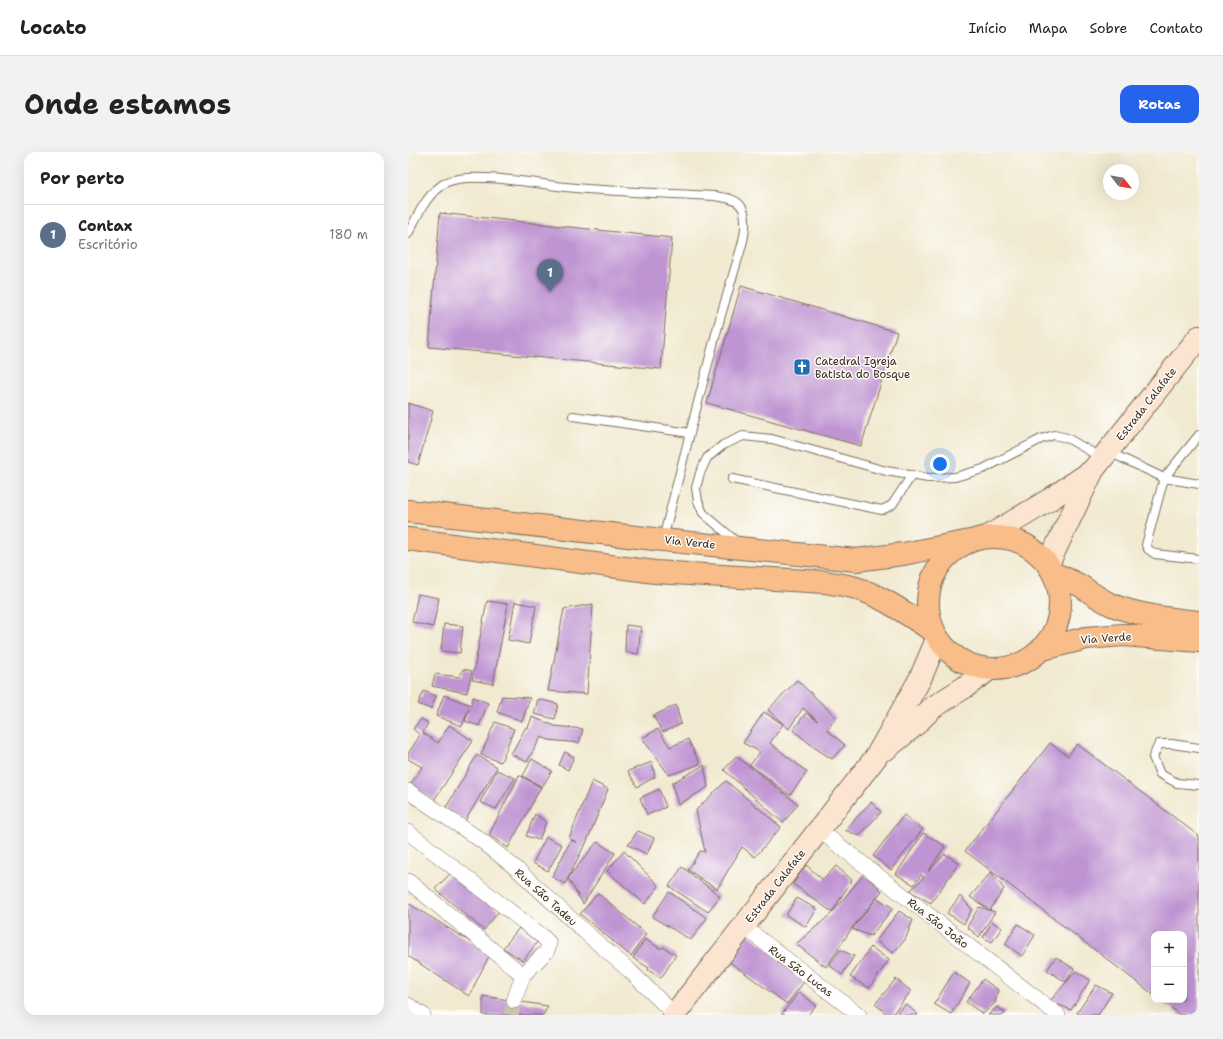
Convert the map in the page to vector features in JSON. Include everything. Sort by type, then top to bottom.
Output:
[{"type":"main road","name":"Via Verde","points":[[408,511],[856,560],[903,554],[980,539]]},
{"type":"main road","points":[[935,635],[927,610],[929,588],[937,568],[952,552],[980,539],[1006,538],[1022,543],[1036,552],[1051,568],[1094,596],[1199,641]]},
{"type":"main road","points":[[408,539],[655,572],[841,584],[857,588],[892,605],[935,635],[950,654],[968,665],[988,670],[1008,669],[1027,661],[1043,649],[1054,632],[1060,612],[1059,592],[1051,568]]},
{"type":"main road","points":[[1168,628],[1199,622]]},
{"type":"main road","name":"Via Verde","points":[[1043,649],[1066,642],[1168,628]]},
{"type":"street","name":"Estrada Calafate","points":[[1051,568],[1101,460],[1199,337]]},
{"type":"street","name":"Estrada Calafate","points":[[980,539],[1049,500],[1101,460]]},
{"type":"street","name":"Estrada Calafate","points":[[674,1015],[876,757],[920,678],[935,635]]},
{"type":"street","name":"Estrada Calafate","points":[[876,757],[916,724],[932,708],[988,670]]},
{"type":"street","name":"Rua São Tadeu","points":[[408,791],[482,841],[518,870],[630,971],[674,1015]]},
{"type":"street","name":"Rua São João","points":[[819,830],[1058,1015]]},
{"type":"street","points":[[408,832],[542,936],[548,943],[547,950],[523,975],[514,1001]]},
{"type":"street","points":[[408,881],[523,975]]},
{"type":"street","name":"Rua São Lucas","points":[[743,926],[859,1015]]},
{"type":"street","points":[[408,1005],[423,1015]]},
{"type":"lane","points":[[408,234],[419,212],[432,194],[448,181],[464,177],[566,187],[714,196],[731,199],[738,203],[744,210],[744,237],[722,312],[663,540]]},
{"type":"lane","points":[[573,416],[690,433]]},
{"type":"lane","points":[[743,548],[703,513],[698,501],[696,488],[700,473],[707,458],[723,445],[743,436],[772,439],[886,471],[928,478],[955,477],[983,469],[1041,439],[1054,435],[1067,438],[1101,460],[1164,478],[1199,484]]},
{"type":"lane","points":[[1199,435],[1164,478],[1146,545],[1148,549],[1155,554],[1199,558]]},
{"type":"lane","points":[[732,479],[882,510],[892,505],[912,475]]},
{"type":"lane","points":[[1199,748],[1172,744],[1159,744],[1153,758],[1160,774],[1177,783],[1199,785]]},
{"type":"building","points":[[440,213],[672,238],[661,369],[429,347]]},
{"type":"building","name":"Catedral Igreja Batista do Bosque","points":[[741,286],[897,332],[861,446],[707,403]]},
{"type":"building","points":[[408,403],[433,411],[418,465],[408,462]]},
{"type":"building","points":[[418,594],[439,598],[433,627],[412,622]]},
{"type":"building","points":[[487,601],[508,604],[493,684],[472,680]]},
{"type":"building","points":[[515,602],[536,606],[529,644],[508,640]]},
{"type":"building","points":[[593,604],[587,694],[548,691],[564,609]]},
{"type":"building","points":[[444,624],[463,626],[460,653],[441,651]]},
{"type":"building","points":[[626,625],[641,627],[638,654],[625,652]]},
{"type":"building","points":[[463,669],[472,671],[467,693],[432,686],[435,674],[460,677]]},
{"type":"building","points":[[797,680],[836,717],[827,730],[845,745],[832,759],[815,748],[793,730],[806,713],[818,721],[803,708],[789,729],[768,710]]},
{"type":"building","points":[[424,691],[436,696],[431,709],[418,704]]},
{"type":"building","points":[[444,695],[471,705],[473,697],[488,703],[479,726],[465,721],[469,708],[462,726],[436,716]]},
{"type":"building","points":[[502,696],[530,698],[522,721],[497,712]]},
{"type":"building","points":[[538,699],[558,704],[555,719],[534,714]]},
{"type":"building","points":[[676,705],[681,724],[663,732],[653,716]]},
{"type":"building","points":[[764,712],[783,724],[770,743],[807,772],[790,795],[750,765],[760,752],[743,743]]},
{"type":"building","points":[[532,717],[555,726],[583,729],[579,743],[549,740],[541,737],[527,762],[511,754],[526,727],[528,728]]},
{"type":"building","points":[[421,719],[428,723],[423,733],[438,743],[449,725],[473,741],[434,800],[410,785],[422,767],[408,759],[408,754],[420,735],[413,729]]},
{"type":"building","points":[[495,722],[514,729],[501,762],[481,755]]},
{"type":"building","points":[[658,729],[670,747],[688,739],[700,764],[669,775],[642,738]]},
{"type":"building","points":[[1050,743],[1068,756],[1077,744],[1199,836],[1199,1012],[1197,1015],[1180,1015],[1165,1003],[1187,1003],[1187,931],[1151,931],[1151,993],[965,851]]},
{"type":"building","points":[[565,752],[574,757],[568,770],[559,765]]},
{"type":"building","points":[[477,755],[497,767],[465,821],[445,809]]},
{"type":"building","points":[[736,756],[798,804],[783,823],[724,770]]},
{"type":"building","points":[[532,759],[552,771],[542,787],[523,776]]},
{"type":"building","points":[[652,762],[655,777],[637,787],[628,771]]},
{"type":"building","points":[[704,765],[708,787],[678,805],[672,783]]},
{"type":"building","points":[[497,770],[515,778],[496,809],[480,802]]},
{"type":"building","points":[[519,775],[541,787],[508,848],[489,835]]},
{"type":"building","points":[[592,781],[608,789],[585,846],[565,884],[552,877],[571,840],[576,842],[569,838]]},
{"type":"building","points":[[726,781],[781,827],[755,857],[742,847],[717,889],[688,870],[700,851],[705,852],[696,810]]},
{"type":"building","points":[[659,789],[666,807],[647,815],[640,798]]},
{"type":"building","points":[[871,802],[881,812],[859,836],[845,830]]},
{"type":"building","points":[[535,814],[546,822],[539,840],[526,836]]},
{"type":"building","points":[[904,815],[923,829],[891,870],[873,856]]},
{"type":"building","points":[[638,831],[654,838],[647,854],[628,845]]},
{"type":"building","points":[[923,833],[945,846],[928,872],[945,854],[959,863],[931,903],[910,891],[924,877],[921,875],[914,885],[896,874]]},
{"type":"building","points":[[546,837],[562,845],[548,871],[533,863]]},
{"type":"building","points":[[597,842],[615,853],[583,904],[568,878]]},
{"type":"building","points":[[624,851],[659,886],[645,904],[607,871]]},
{"type":"building","points":[[806,865],[823,880],[836,866],[852,880],[832,912],[793,884]]},
{"type":"building","points":[[682,867],[720,896],[708,912],[669,886]]},
{"type":"building","points":[[991,872],[1004,889],[990,910],[970,897]]},
{"type":"building","points":[[451,873],[499,911],[484,930],[435,889]]},
{"type":"building","points":[[864,874],[882,891],[852,928],[826,967],[796,944],[831,914]]},
{"type":"building","points":[[669,892],[707,918],[691,940],[652,917]]},
{"type":"building","points":[[598,893],[646,934],[631,956],[580,914]]},
{"type":"building","points":[[960,896],[972,909],[964,924],[947,913]]},
{"type":"building","points":[[797,898],[817,909],[806,927],[786,915]]},
{"type":"building","points":[[877,898],[893,908],[871,936],[852,929]]},
{"type":"building","points":[[408,903],[490,954],[469,996],[408,956]]},
{"type":"building","points":[[979,907],[995,912],[979,937],[967,927]]},
{"type":"building","points":[[899,911],[913,920],[905,940],[893,953],[876,941]]},
{"type":"building","points":[[992,922],[1002,928],[992,942],[983,937]]},
{"type":"building","points":[[1018,924],[1035,935],[1022,956],[1005,944]]},
{"type":"building","points":[[519,928],[537,942],[523,961],[503,948]]},
{"type":"building","points":[[747,933],[807,978],[787,1004],[727,960]]},
{"type":"building","points":[[645,939],[661,949],[663,947],[676,955],[661,978],[633,958]]},
{"type":"building","points":[[871,947],[889,960],[869,988],[850,977]]},
{"type":"building","points":[[840,950],[854,956],[842,975],[829,965]]},
{"type":"building","points":[[1056,957],[1074,969],[1066,982],[1047,970]]},
{"type":"building","points":[[1076,971],[1090,980],[1071,1010],[1050,1001]]},
{"type":"building","points":[[954,972],[970,983],[951,1014],[934,1004]]},
{"type":"building","points":[[896,979],[911,991],[892,1015],[888,1015],[875,1004]]},
{"type":"building","points":[[983,979],[998,990],[995,1003],[983,1014],[966,1002]]},
{"type":"building","points":[[1096,985],[1112,993],[1098,1015],[1080,1015],[1077,1013]]},
{"type":"building","points":[[799,992],[816,1005],[808,1015],[781,1015]]},
{"type":"building","points":[[483,996],[548,1006],[543,1015],[483,1015]]},
{"type":"building","points":[[906,1004],[918,1015],[896,1015]]},
{"type":"building","points":[[997,1007],[1005,1012],[1004,1015],[988,1015]]},
{"type":"tunnel","points":[[511,1015],[514,1001]]},
{"type":"place","name":"Contax","points":[[550,292]]},
{"type":"place","name":"Catedral Igreja Batista do Bosque","points":[[802,367]]}]
